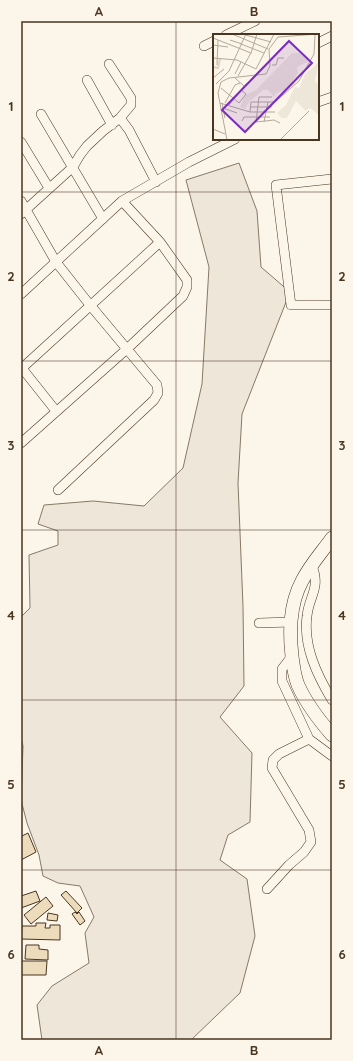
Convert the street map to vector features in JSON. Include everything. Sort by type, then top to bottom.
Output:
[{"type":"highway","points":[[332,538],[302,581],[294,605],[290,635],[297,684],[316,716],[332,735]]},
{"type":"street","points":[[228,34],[255,21]]},
{"type":"street","points":[[319,42],[332,36]]},
{"type":"street","points":[[204,46],[213,42]]},
{"type":"street","points":[[58,490],[154,400],[158,393],[158,385],[90,305],[56,262],[23,208],[74,167],[80,155],[88,146],[120,118],[131,105],[131,98],[109,64]]},
{"type":"street","points":[[87,80],[112,125]]},
{"type":"street","points":[[319,102],[332,97]]},
{"type":"street","points":[[41,114],[74,167],[103,219]]},
{"type":"street","points":[[120,118],[129,130],[156,182]]},
{"type":"street","points":[[21,294],[122,201],[189,162],[233,140]]},
{"type":"street","points":[[21,142],[49,188]]},
{"type":"street","points":[[332,179],[276,185],[291,305],[332,305]]},
{"type":"street","points":[[21,443],[128,348],[183,296],[188,287],[187,280],[160,242],[122,201]]},
{"type":"street","points":[[56,411],[21,369],[160,242]]},
{"type":"street","points":[[312,566],[316,582],[307,615],[306,629],[308,642],[320,680],[332,700]]},
{"type":"street","points":[[259,623],[291,622]]},
{"type":"street","points":[[292,656],[282,669],[282,680],[309,739],[332,756]]},
{"type":"street","points":[[267,889],[289,865],[304,852],[311,842],[309,830],[272,768],[273,760],[279,754],[309,739]]},
{"type":"shaded area","points":[[239,163],[257,211],[261,267],[290,292],[242,414],[238,483],[243,606],[244,686],[220,717],[252,753],[250,822],[228,835],[220,860],[247,879],[255,936],[240,993],[191,1040],[42,1040],[37,1005],[52,986],[89,963],[85,933],[94,917],[80,886],[58,883],[43,876],[39,855],[27,823],[21,800],[23,746],[21,738],[21,617],[30,608],[29,555],[58,545],[58,531],[38,524],[44,505],[93,501],[144,506],[183,468],[202,384],[209,267],[186,180]]},
{"type":"building","points":[[28,833],[36,852],[21,860],[21,835],[22,836]]},
{"type":"building","points":[[36,891],[40,901],[21,908],[21,896]]},
{"type":"building","points":[[66,891],[82,908],[77,913],[61,895]]},
{"type":"building","points":[[46,897],[53,906],[31,924],[24,915]]},
{"type":"building","points":[[75,912],[77,914],[79,912],[85,921],[80,925],[72,914]]},
{"type":"building","points":[[48,913],[58,915],[57,921],[47,920]]},
{"type":"building","points":[[36,923],[46,923],[45,928],[50,928],[50,925],[60,925],[60,940],[21,939],[22,926],[36,926]]},
{"type":"building","points":[[26,945],[39,945],[39,949],[48,950],[48,960],[25,959]]},
{"type":"building","points":[[21,961],[47,961],[46,975],[21,975]]}]
